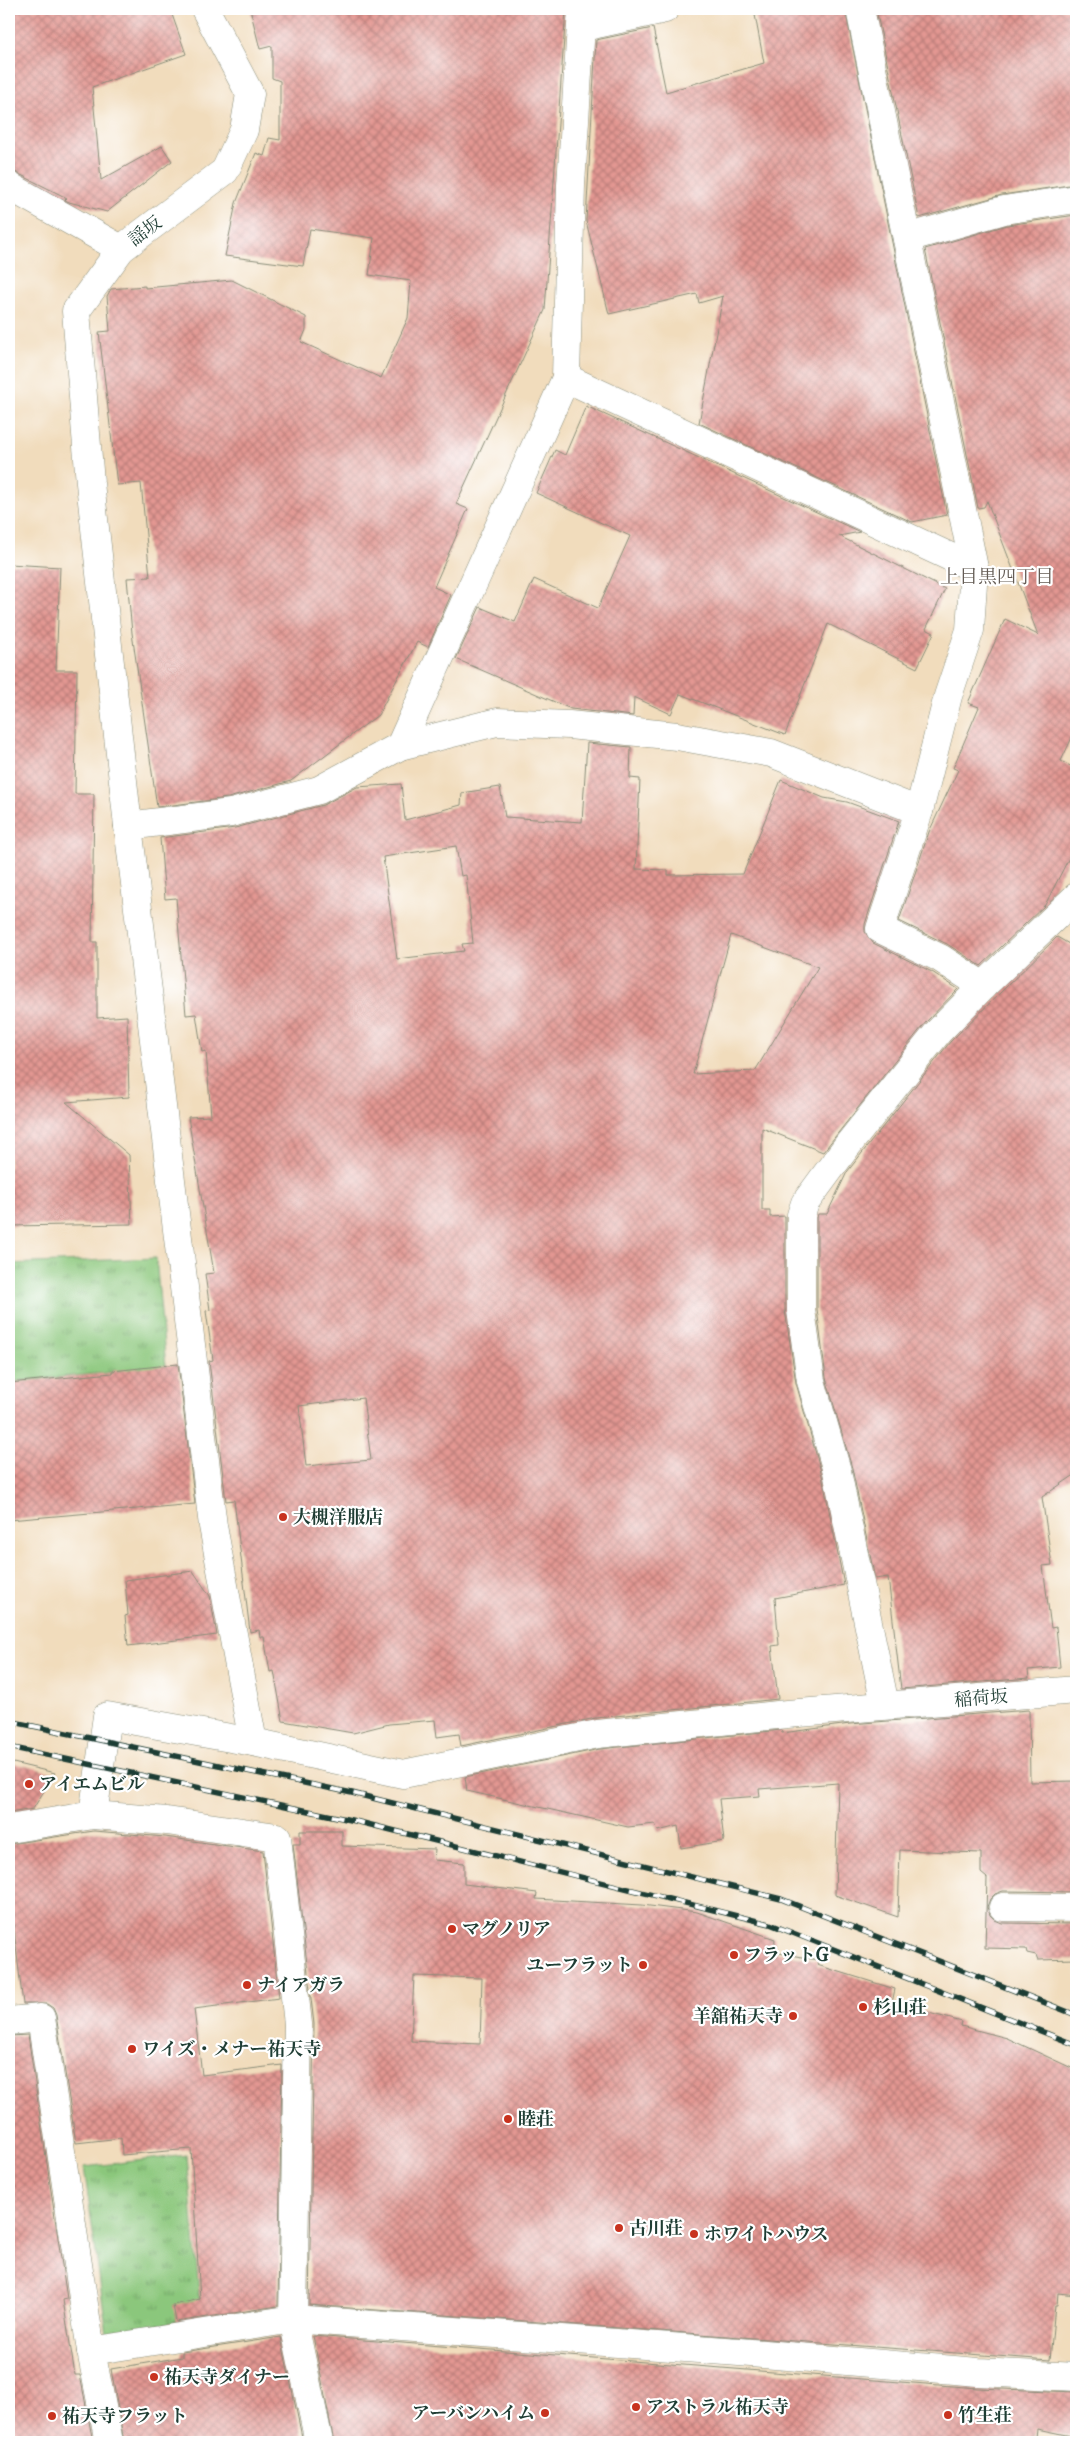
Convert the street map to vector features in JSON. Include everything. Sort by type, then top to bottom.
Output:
[{"type":"street","name":"謡坂","points":[[205,9],[250,94],[244,130],[225,171],[121,249],[76,311],[90,483],[128,826],[212,1526],[253,1742]]},
{"type":"street","points":[[400,746],[566,378],[571,186],[582,18],[665,9]]},
{"type":"street","points":[[860,9],[974,568],[970,630],[948,696],[919,811],[880,929],[940,958],[983,986]]},
{"type":"street","points":[[9,186],[121,249]]},
{"type":"street","points":[[907,238],[1004,210],[1076,199]]},
{"type":"street","points":[[566,378],[974,568]]},
{"type":"street","points":[[128,826],[231,813],[319,790],[400,746],[497,722],[569,725],[677,736],[771,753],[919,811]]},
{"type":"street","points":[[885,1705],[836,1471],[811,1380],[801,1310],[801,1214],[805,1203],[846,1146],[938,1032],[1076,897]]},
{"type":"street","name":"稲荷坂","points":[[253,1742],[403,1774],[598,1734],[885,1705],[1076,1690]]},
{"type":"street","points":[[93,1815],[107,1716],[253,1742]]},
{"type":"street","points":[[9,1829],[93,1815],[166,1821],[277,1837],[298,2024],[293,2319],[319,2442]]},
{"type":"street","points":[[1004,1907],[1076,1908]]},
{"type":"street","points":[[9,2021],[40,2018],[91,2351],[109,2442]]},
{"type":"street","points":[[91,2351],[293,2319],[739,2352],[978,2372],[1076,2377]]},
{"type":"green space","points":[[156,1258],[166,1367],[9,1382],[9,1264]]},
{"type":"green space","points":[[187,2155],[201,2317],[107,2334],[84,2167]]},
{"type":"building","points":[[9,9],[170,9],[186,54],[92,87],[101,180],[162,146],[172,161],[107,212],[69,202],[65,200],[67,198],[9,169]]},
{"type":"building","points":[[250,9],[566,9],[545,310],[456,504],[468,509],[434,587],[451,595],[428,647],[417,642],[378,715],[291,781],[228,798],[157,807],[132,633],[127,578],[150,577],[141,483],[117,485],[99,332],[110,331],[107,296],[111,289],[145,286],[145,288],[232,280],[306,317],[306,330],[301,342],[381,378],[408,318],[411,281],[369,275],[374,238],[310,229],[303,266],[225,256],[236,203],[256,153],[264,156],[269,138],[280,140],[280,81],[272,78],[272,46],[260,49]]},
{"type":"building","points":[[761,9],[845,9],[947,515],[912,522],[699,423],[723,296],[699,303],[697,294],[609,314],[586,221],[596,40],[653,28],[666,92],[764,63],[755,15],[761,14]]},
{"type":"building","points":[[876,9],[1076,9],[1076,184],[1002,195],[919,218]]},
{"type":"building","points":[[1076,215],[1076,729],[1061,761],[1076,769],[1076,844],[1045,905],[981,966],[947,944],[899,921],[929,832],[958,770],[953,768],[979,707],[968,703],[1005,619],[1038,635],[987,501],[984,507],[978,508],[925,249],[1007,225]]},
{"type":"building","points":[[586,406],[860,532],[839,536],[945,589],[926,629],[934,633],[917,668],[828,624],[785,735],[680,694],[671,714],[634,697],[633,716],[571,709],[456,659],[480,607],[515,622],[534,579],[598,608],[630,536],[536,493],[555,450],[565,455]]},
{"type":"building","points":[[9,564],[60,567],[56,670],[77,670],[75,794],[94,794],[92,942],[97,942],[97,1018],[127,1016],[129,1097],[66,1102],[129,1155],[132,1224],[9,1226]]},
{"type":"building","points":[[587,743],[631,747],[630,778],[640,779],[636,869],[668,870],[668,875],[743,874],[781,780],[824,798],[847,802],[899,821],[865,924],[865,932],[873,943],[932,972],[958,989],[926,1022],[823,1152],[762,1128],[762,1210],[770,1210],[770,1217],[785,1216],[785,1310],[796,1383],[822,1475],[844,1585],[775,1598],[779,1645],[772,1646],[778,1699],[596,1718],[461,1746],[459,1734],[437,1737],[435,1720],[389,1724],[353,1733],[283,1721],[274,1671],[270,1672],[264,1637],[260,1637],[259,1630],[250,1632],[234,1500],[226,1501],[209,1361],[213,1360],[206,1311],[210,1310],[205,1274],[214,1273],[188,1117],[211,1116],[206,1051],[202,1052],[196,1014],[186,1015],[176,898],[165,899],[160,838],[235,828],[323,805],[357,787],[401,784],[405,820],[461,805],[462,793],[500,787],[505,817],[582,822]],"holes":[[[456,846],[461,876],[466,875],[473,943],[462,944],[464,951],[397,959],[383,857]],[[731,935],[818,967],[755,1071],[693,1074]],[[363,1398],[371,1460],[306,1466],[299,1406]]]},
{"type":"building","points":[[1057,937],[1076,948],[1076,1474],[1042,1497],[1052,1565],[1043,1566],[1051,1628],[1056,1627],[1060,1667],[1028,1670],[1029,1678],[901,1689],[888,1577],[875,1579],[852,1468],[826,1378],[817,1309],[817,1218],[818,1214],[827,1214],[847,1172],[950,1042]]},
{"type":"building","points":[[178,1364],[195,1504],[9,1520],[9,1383],[112,1373],[112,1371]]},
{"type":"building","points":[[193,1571],[210,1596],[217,1635],[128,1646],[125,1616],[128,1615],[125,1580]]},
{"type":"building","points":[[1029,1710],[1030,1782],[1076,1781],[1076,1892],[1003,1891],[995,1894],[990,1899],[987,1907],[990,1915],[1002,1923],[1076,1924],[1076,1959],[1038,1960],[1036,1955],[1027,1953],[1026,1949],[985,1948],[987,1878],[981,1873],[981,1853],[900,1850],[898,1917],[835,1895],[838,1783],[759,1789],[760,1796],[719,1799],[724,1841],[681,1848],[678,1826],[658,1831],[655,1824],[628,1827],[467,1791],[465,1777],[600,1749],[781,1730],[782,1733],[850,1724]]},
{"type":"building","name":"アイエムビル","points":[[9,1762],[55,1773],[33,1809],[9,1813]]},
{"type":"building","points":[[94,1831],[165,1837],[263,1851],[279,1998],[194,2009],[202,2075],[282,2065],[278,2306],[176,2322],[173,2305],[200,2299],[191,2149],[122,2155],[121,2138],[76,2143],[56,2015],[53,2008],[47,2004],[23,2004],[13,1922],[9,1923],[9,1844]]},
{"type":"building","points":[[300,1831],[342,1831],[342,1846],[435,1849],[434,1860],[464,1863],[464,1884],[537,1893],[536,1899],[642,1905],[697,1912],[775,1939],[774,1952],[818,1960],[817,1965],[895,1989],[892,2003],[962,2022],[961,2026],[1007,2038],[1076,2070],[1076,2295],[1058,2293],[1057,2305],[1055,2305],[1050,2360],[309,2305],[314,2024],[293,1844],[300,1844]],"holes":[[[414,1976],[482,1978],[480,2044],[411,2041]]]},
{"type":"building","points":[[28,2035],[67,2299],[63,2300],[75,2375],[80,2375],[93,2442],[9,2442],[9,2036]]},
{"type":"building","points":[[313,2336],[977,2388],[1076,2392],[1076,2437],[1037,2429],[1036,2437],[1029,2436],[1028,2442],[334,2442]]},
{"type":"building","points":[[281,2337],[303,2442],[124,2442],[111,2369],[182,2357],[182,2352]]},
{"type":"railway","points":[[9,1721],[352,1793],[781,1899],[1076,2015]]},
{"type":"railway","points":[[9,1747],[351,1820],[770,1924],[1076,2045]]},
{"type":"place","name":"大槻洋服店","points":[[283,1517]]},
{"type":"place","name":"アイエムビル","points":[[29,1784]]},
{"type":"place","name":"マグノリア","points":[[452,1929]]},
{"type":"place","name":"フラットG","points":[[734,1955]]},
{"type":"place","name":"ユーフラット","points":[[643,1965]]},
{"type":"place","name":"ナイアガラ","points":[[247,1985]]},
{"type":"place","name":"杉山荘","points":[[863,2007]]},
{"type":"place","name":"羊舘祐天寺","points":[[793,2016]]},
{"type":"place","name":"ワイズ・メナー祐天寺","points":[[132,2049]]},
{"type":"place","name":"睦荘","points":[[508,2119]]},
{"type":"place","name":"古川荘","points":[[619,2228]]},
{"type":"place","name":"ホワイトハウス","points":[[694,2234]]},
{"type":"place","name":"祐天寺ダイナー","points":[[154,2377]]},
{"type":"place","name":"アストラル祐天寺","points":[[636,2407]]},
{"type":"place","name":"アーバンハイム","points":[[545,2413]]},
{"type":"place","name":"竹生荘","points":[[948,2415]]},
{"type":"place","name":"祐天寺フラット","points":[[52,2416]]},
{"type":"district","name":"上目黒四丁目","points":[[997,576]]}]
